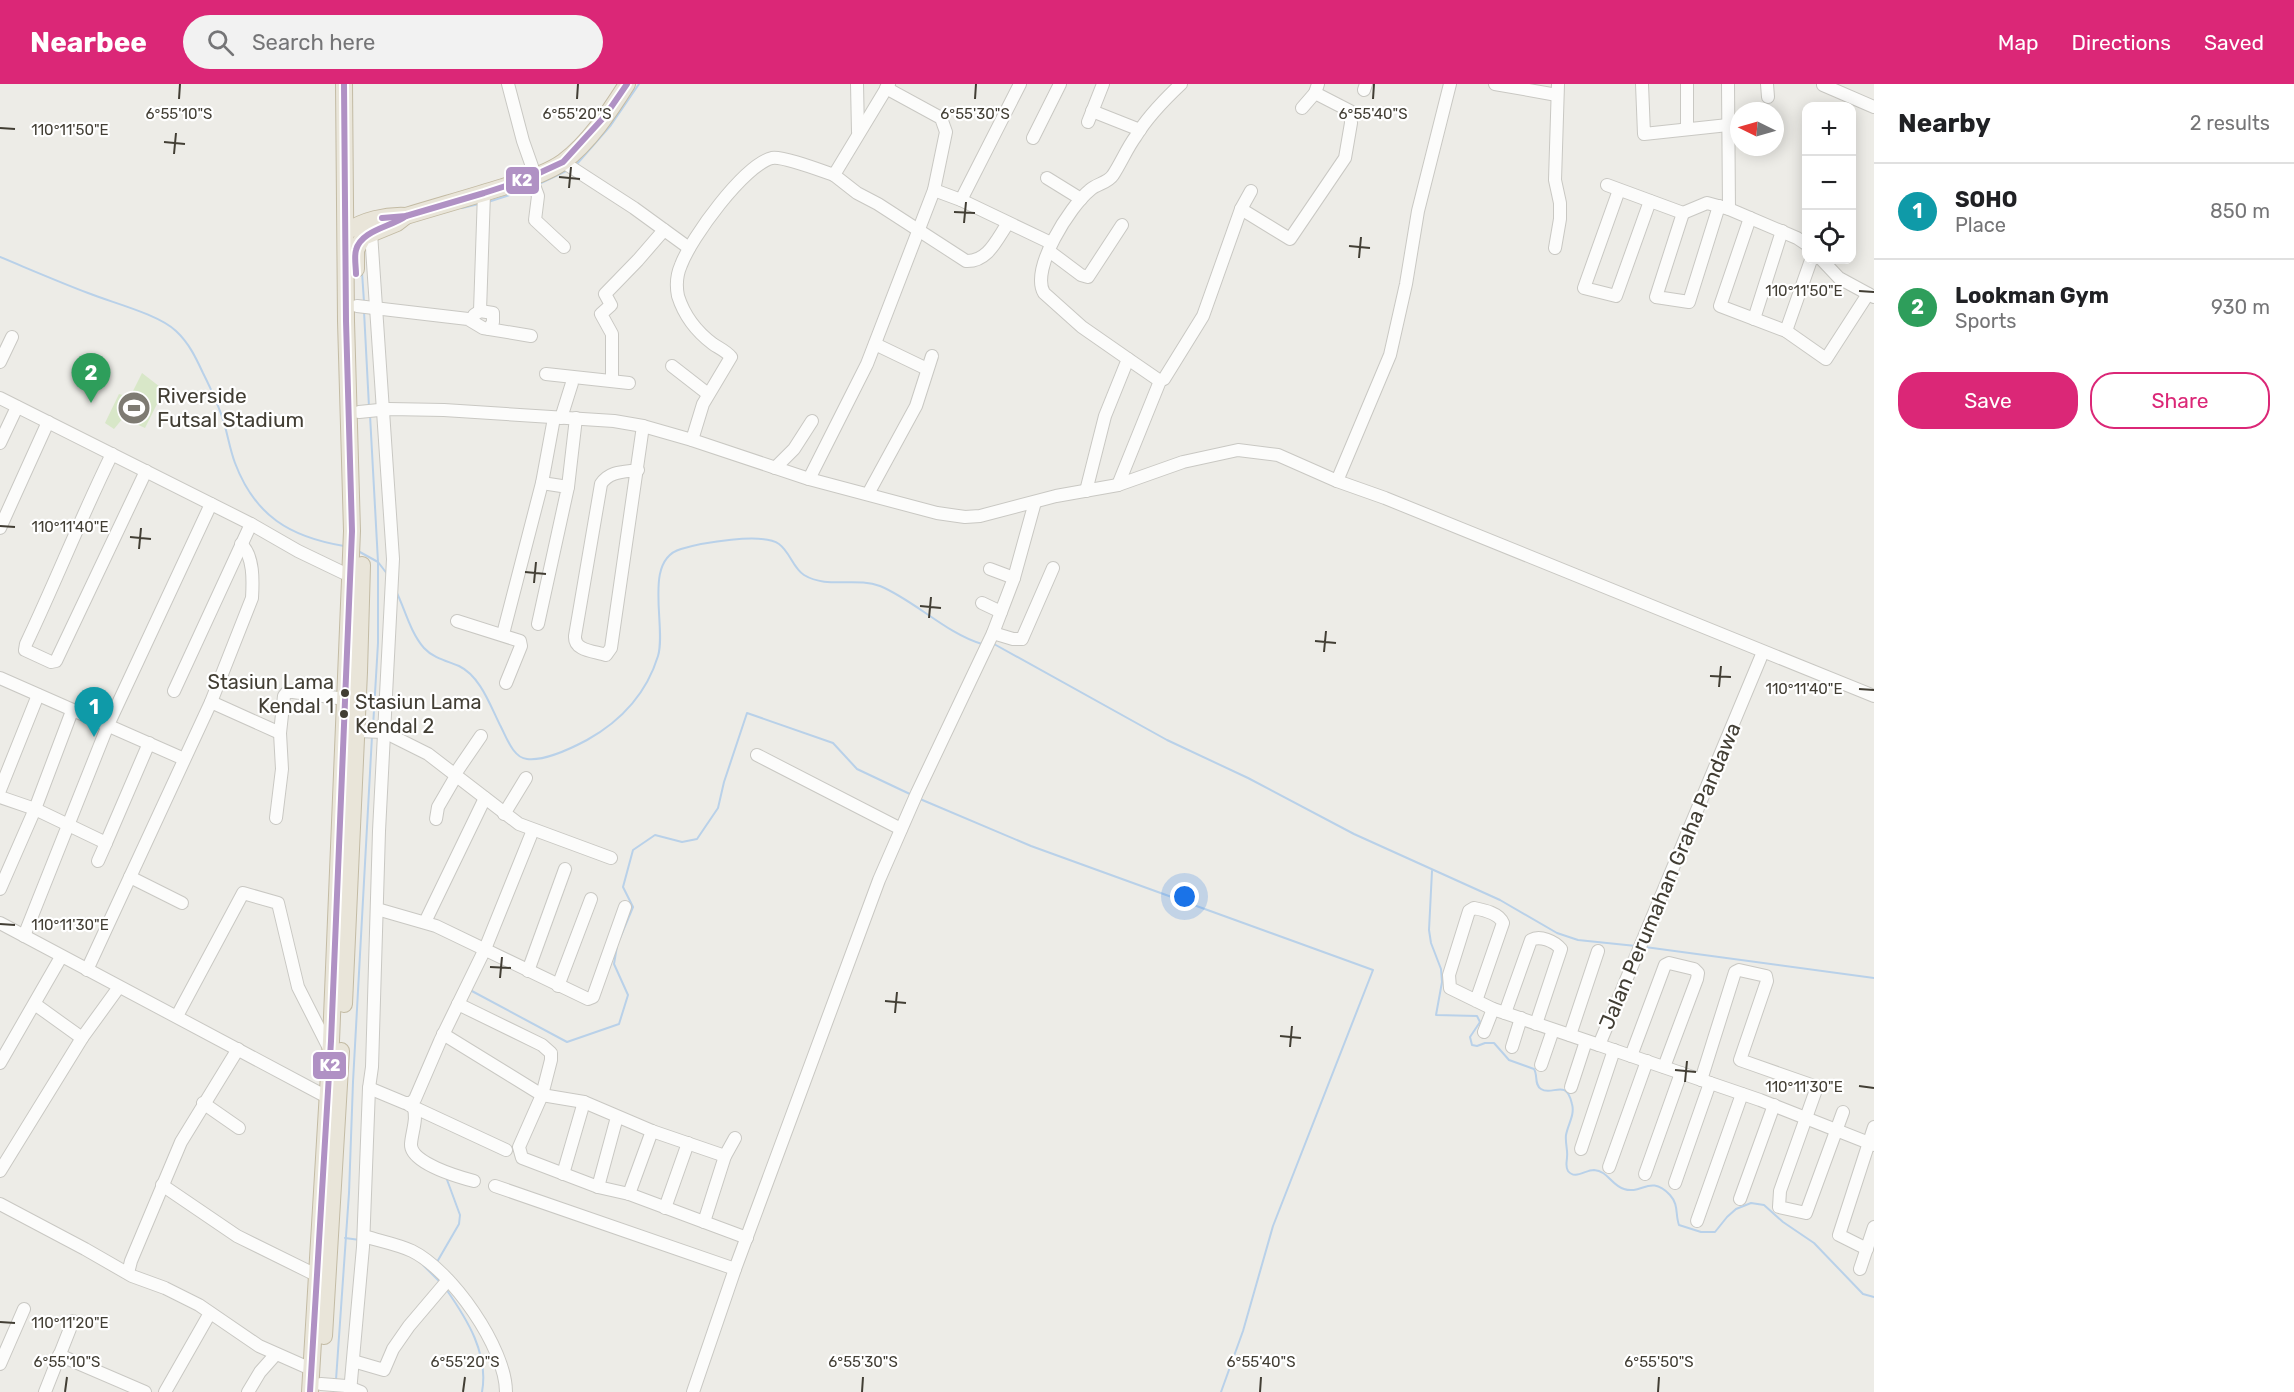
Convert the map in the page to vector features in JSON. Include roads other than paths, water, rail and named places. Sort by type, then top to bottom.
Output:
[{"type":"highway","points":[[344,84],[346,321],[357,535]]},
{"type":"highway","points":[[346,232],[362,223],[484,200],[533,178],[570,165],[627,84]]},
{"type":"highway","points":[[320,1388],[311,1369],[330,1050],[345,699],[357,535],[370,411],[366,307],[356,250],[363,237],[397,223],[406,216]]},
{"type":"highway","points":[[320,1388],[359,731],[354,571]]},
{"type":"street","points":[[508,84],[538,196],[535,220],[564,247]]},
{"type":"street","points":[[857,84],[858,133]]},
{"type":"street","points":[[961,200],[1020,84]]},
{"type":"street","points":[[1033,138],[1060,84]]},
{"type":"street","points":[[1103,84],[1090,116],[1140,130]]},
{"type":"street","points":[[1160,381],[1082,327],[1044,293],[1040,281],[1050,247],[1081,199],[1091,189],[1112,177],[1140,130],[1162,101],[1181,84]]},
{"type":"street","points":[[1337,481],[1390,355],[1406,284],[1418,211],[1450,84]]},
{"type":"street","points":[[1495,84],[1558,90],[1555,180],[1560,203],[1560,219],[1555,248]]},
{"type":"street","points":[[1642,84],[1644,134],[1728,124]]},
{"type":"street","points":[[1687,84],[1687,129]]},
{"type":"street","points":[[1683,213],[1656,297],[1689,302],[1724,207],[1728,84]]},
{"type":"street","points":[[1767,84],[1768,97]]},
{"type":"street","points":[[1823,85],[1849,90],[1874,107]]},
{"type":"street","points":[[809,479],[875,344],[934,190],[943,154],[946,132],[944,123],[934,114],[888,86],[834,175]]},
{"type":"street","points":[[1241,209],[1290,239],[1342,163],[1348,146],[1350,111],[1316,88],[1302,108]]},
{"type":"street","points":[[692,440],[708,394],[731,357],[700,334],[686,314],[678,296],[677,282],[689,248],[737,183],[760,164],[774,158],[834,175],[857,193],[966,261],[979,260],[987,254],[1008,223]]},
{"type":"street","points":[[570,165],[689,248]]},
{"type":"street","points":[[1047,178],[1081,199]]},
{"type":"street","points":[[1650,201],[1616,296],[1584,288],[1613,188],[1650,201],[1683,213],[1707,203],[1724,207],[1802,242]]},
{"type":"street","points":[[934,190],[961,200],[1008,223],[1050,247],[1081,275],[1088,277],[1122,225]]},
{"type":"street","points":[[1118,485],[1160,381],[1164,379],[1203,316],[1241,209],[1251,191]]},
{"type":"street","points":[[480,311],[484,200]]},
{"type":"street","points":[[1750,218],[1720,306],[1786,331],[1826,359],[1871,296],[1839,278],[1826,264]]},
{"type":"street","points":[[612,380],[612,334],[601,315],[611,305],[605,294],[664,230]]},
{"type":"street","points":[[1754,319],[1782,231]]},
{"type":"street","points":[[320,1388],[352,1389],[372,1067],[382,732],[393,574],[370,411],[366,307],[370,233]]},
{"type":"street","points":[[1786,331],[1810,264]]},
{"type":"street","points":[[366,307],[468,319],[483,328],[531,336]]},
{"type":"street","points":[[468,319],[480,311],[493,313],[493,322],[489,329]]},
{"type":"street","points":[[0,362],[12,337]]},
{"type":"street","points":[[875,344],[927,369]]},
{"type":"street","points":[[868,494],[916,406],[932,356]]},
{"type":"street","points":[[1086,491],[1105,416],[1128,360]]},
{"type":"street","points":[[672,366],[708,394]]},
{"type":"street","points":[[546,374],[628,383]]},
{"type":"street","points":[[503,634],[558,418],[572,383]]},
{"type":"street","points":[[0,398],[251,524],[298,551],[354,571]]},
{"type":"street","points":[[0,442],[17,407]]},
{"type":"street","points":[[370,411],[444,410],[576,418],[643,426],[809,479],[937,513],[965,517],[980,516],[1118,485],[1183,462],[1238,450],[1278,455],[1337,481],[1450,524],[1874,696]]},
{"type":"street","points":[[538,624],[568,488],[576,418]]},
{"type":"street","points":[[775,468],[794,449],[812,421]]},
{"type":"street","points":[[0,528],[48,422]]},
{"type":"street","points":[[638,470],[614,473],[601,484],[577,624],[576,645],[582,649],[606,655],[611,648],[638,470],[643,426]]},
{"type":"street","points":[[112,454],[75,531],[25,650],[51,662],[56,661],[146,471]]},
{"type":"street","points":[[542,483],[568,488]]},
{"type":"street","points":[[693,1392],[735,1269],[879,880],[1001,612],[1014,578],[1035,502]]},
{"type":"street","points":[[24,936],[70,826],[108,725],[211,504]]},
{"type":"street","points":[[174,691],[251,524]]},
{"type":"street","points":[[87,970],[211,702],[252,598],[253,584],[248,553],[241,544]]},
{"type":"street","points":[[989,641],[1022,639],[1053,568]]},
{"type":"street","points":[[990,569],[1014,578]]},
{"type":"street","points":[[982,603],[1001,612]]},
{"type":"street","points":[[457,621],[519,639],[521,644],[506,682]]},
{"type":"street","name":"Jalan Perumahan Graha Pandawa","points":[[1476,1001],[1503,923],[1500,917],[1474,908],[1469,911],[1449,975],[1450,988],[1476,1001],[1492,1009],[1599,1044],[1763,652]]},
{"type":"street","points":[[2,684],[38,695],[184,759]]},
{"type":"street","points":[[276,818],[282,769],[280,733],[284,696],[287,692],[345,699]]},
{"type":"street","points":[[0,790],[38,695]]},
{"type":"street","points":[[211,702],[280,733]]},
{"type":"street","points":[[0,889],[35,809],[72,711]]},
{"type":"street","points":[[359,731],[382,732],[428,754],[504,814],[533,830],[611,858]]},
{"type":"street","points":[[436,819],[438,807],[481,736]]},
{"type":"street","points":[[98,861],[148,743]]},
{"type":"street","points":[[757,755],[901,830]]},
{"type":"street","points":[[504,814],[526,778]]},
{"type":"street","points":[[0,797],[35,809],[106,843]]},
{"type":"street","points":[[425,922],[485,798]]},
{"type":"street","points":[[409,1105],[415,1099],[443,1034],[485,949],[533,830]]},
{"type":"street","points":[[528,970],[565,869]]},
{"type":"street","points":[[130,877],[183,903]]},
{"type":"street","points":[[177,1016],[243,893],[278,903],[298,987],[330,1050]]},
{"type":"street","points":[[558,986],[591,899]]},
{"type":"street","points":[[377,909],[425,922],[585,998],[593,997],[625,907]]},
{"type":"street","points":[[1,926],[177,1016],[327,1097]]},
{"type":"street","points":[[1505,1013],[1531,940],[1539,937],[1552,942],[1561,949],[1536,1024]]},
{"type":"street","points":[[1570,1035],[1598,951]]},
{"type":"street","points":[[0,1063],[36,1005],[61,957]]},
{"type":"street","points":[[1631,1056],[1665,965],[1669,963],[1694,969],[1698,973],[1697,979],[1664,1067]]},
{"type":"street","points":[[1675,1184],[1735,972],[1739,970],[1766,976],[1767,981],[1740,1060],[1817,1087],[1780,1191],[1779,1207],[1806,1213],[1843,1112]]},
{"type":"street","points":[[0,1171],[82,1038],[119,987]]},
{"type":"street","points":[[458,1004],[551,1053],[542,1095],[519,1147],[520,1155],[525,1160],[598,1187],[629,1194],[747,1238]]},
{"type":"street","points":[[36,1005],[82,1038]]},
{"type":"street","points":[[1484,1032],[1492,1009]]},
{"type":"street","points":[[1512,1047],[1521,1018]]},
{"type":"street","points":[[1541,1065],[1554,1030]]},
{"type":"street","points":[[443,1034],[542,1095],[584,1102],[652,1131],[725,1156]]},
{"type":"street","points":[[1571,1087],[1586,1041]]},
{"type":"street","points":[[1599,1044],[1774,1105],[1871,1144]]},
{"type":"street","points":[[128,1273],[181,1142],[238,1049]]},
{"type":"street","points":[[1581,1149],[1614,1050]]},
{"type":"street","points":[[1609,1167],[1647,1061]]},
{"type":"street","points":[[1645,1174],[1681,1073]]},
{"type":"street","points":[[369,1088],[506,1150]]},
{"type":"street","points":[[1697,1221],[1742,1094]]},
{"type":"street","points":[[562,1174],[584,1102]]},
{"type":"street","points":[[203,1103],[239,1128]]},
{"type":"street","points":[[409,1105],[416,1114],[411,1144],[413,1151],[425,1162],[453,1176],[474,1181]]},
{"type":"street","points":[[1740,1199],[1774,1105]]},
{"type":"street","points":[[598,1187],[617,1117]]},
{"type":"street","points":[[1867,1249],[1839,1235],[1871,1144],[1874,1127]]},
{"type":"street","points":[[629,1194],[652,1131]]},
{"type":"street","points":[[704,1222],[725,1156],[735,1138]]},
{"type":"street","points":[[665,1208],[688,1143]]},
{"type":"street","points":[[162,1185],[237,1236],[316,1275]]},
{"type":"street","points":[[495,1186],[735,1269]]},
{"type":"street","points":[[0,1204],[128,1273],[165,1287],[199,1305],[259,1346],[311,1369]]},
{"type":"street","points":[[1860,1269],[1874,1227]]},
{"type":"street","points":[[363,1240],[412,1251],[438,1268],[444,1285],[485,1329],[496,1354],[506,1392]]},
{"type":"street","points":[[353,1361],[384,1370],[393,1349],[444,1285]]},
{"type":"street","points":[[0,1364],[24,1309]]},
{"type":"street","points":[[165,1392],[210,1313]]},
{"type":"street","points":[[45,1392],[73,1321]]},
{"type":"street","points":[[248,1392],[260,1372],[276,1354]]},
{"type":"street","points":[[59,1355],[145,1392]]},
{"type":"waterway","points":[[576,165],[611,125],[639,84]]},
{"type":"waterway","points":[[539,184],[566,171]]},
{"type":"waterway","points":[[488,202],[531,188]]},
{"type":"waterway","points":[[462,208],[479,204]]},
{"type":"waterway","points":[[0,257],[77,289],[147,314],[176,331],[192,351],[212,391],[235,463],[253,497],[264,510],[291,530],[307,537],[344,546]]},
{"type":"waterway","points":[[362,272],[364,302]]},
{"type":"waterway","points":[[364,311],[369,407]]},
{"type":"waterway","points":[[370,415],[378,562],[378,643],[373,727]]},
{"type":"waterway","points":[[396,591],[419,642],[436,657],[459,666],[473,677],[484,692],[510,746],[518,755],[527,759],[550,756],[587,740],[611,724],[631,706],[647,683],[658,656],[660,644],[658,596],[662,566],[669,556],[681,549],[731,540],[771,541],[783,547],[804,575],[822,581],[861,582],[880,586],[956,633],[982,644]]},
{"type":"waterway","points":[[358,551],[378,562],[388,575]]},
{"type":"waterway","points":[[994,644],[1167,740],[1248,778],[1354,834],[1500,900],[1557,933],[1578,940],[1636,946]]},
{"type":"waterway","points":[[620,938],[633,907],[623,887],[633,850],[655,835],[682,842],[697,839],[718,808],[724,782],[747,713],[833,743],[857,769],[912,795]]},
{"type":"waterway","points":[[336,1380],[349,1193],[372,736]]},
{"type":"waterway","points":[[920,799],[1031,846],[1373,970],[1273,1226],[1243,1331],[1221,1392]]},
{"type":"waterway","points":[[1432,871],[1429,930],[1431,943],[1441,969],[1442,982],[1436,1015],[1477,1016],[1480,1022],[1470,1037],[1472,1045],[1494,1043],[1509,1060],[1534,1069],[1541,1089],[1566,1091],[1573,1108],[1566,1135],[1566,1166],[1571,1174],[1577,1175],[1591,1170],[1599,1171],[1620,1187],[1630,1190],[1651,1185],[1657,1186],[1673,1199],[1679,1225],[1701,1232],[1715,1232],[1736,1209],[1751,1203],[1764,1205],[1783,1222],[1814,1243],[1863,1294],[1874,1297]]},
{"type":"waterway","points":[[470,990],[567,1042],[619,1024],[628,995],[614,964],[617,946]]},
{"type":"waterway","points":[[1645,947],[1874,978]]},
{"type":"waterway","points":[[437,1262],[459,1224],[460,1215],[446,1177]]},
{"type":"waterway","points":[[345,1238],[360,1240]]},
{"type":"waterway","points":[[423,1265],[440,1282]]},
{"type":"waterway","points":[[446,1289],[468,1325],[479,1351],[482,1364],[482,1392]]},
{"type":"place","name":"Lookman Gym","points":[[91,403]]},
{"type":"place","name":"Riverside Futsal Stadium","points":[[134,408]]},
{"type":"place","name":"Stasiun Lama Kendal 1","points":[[345,693]]},
{"type":"place","name":"Stasiun Lama Kendal 2","points":[[344,714]]},
{"type":"place","name":"SOHO","points":[[94,737]]}]
